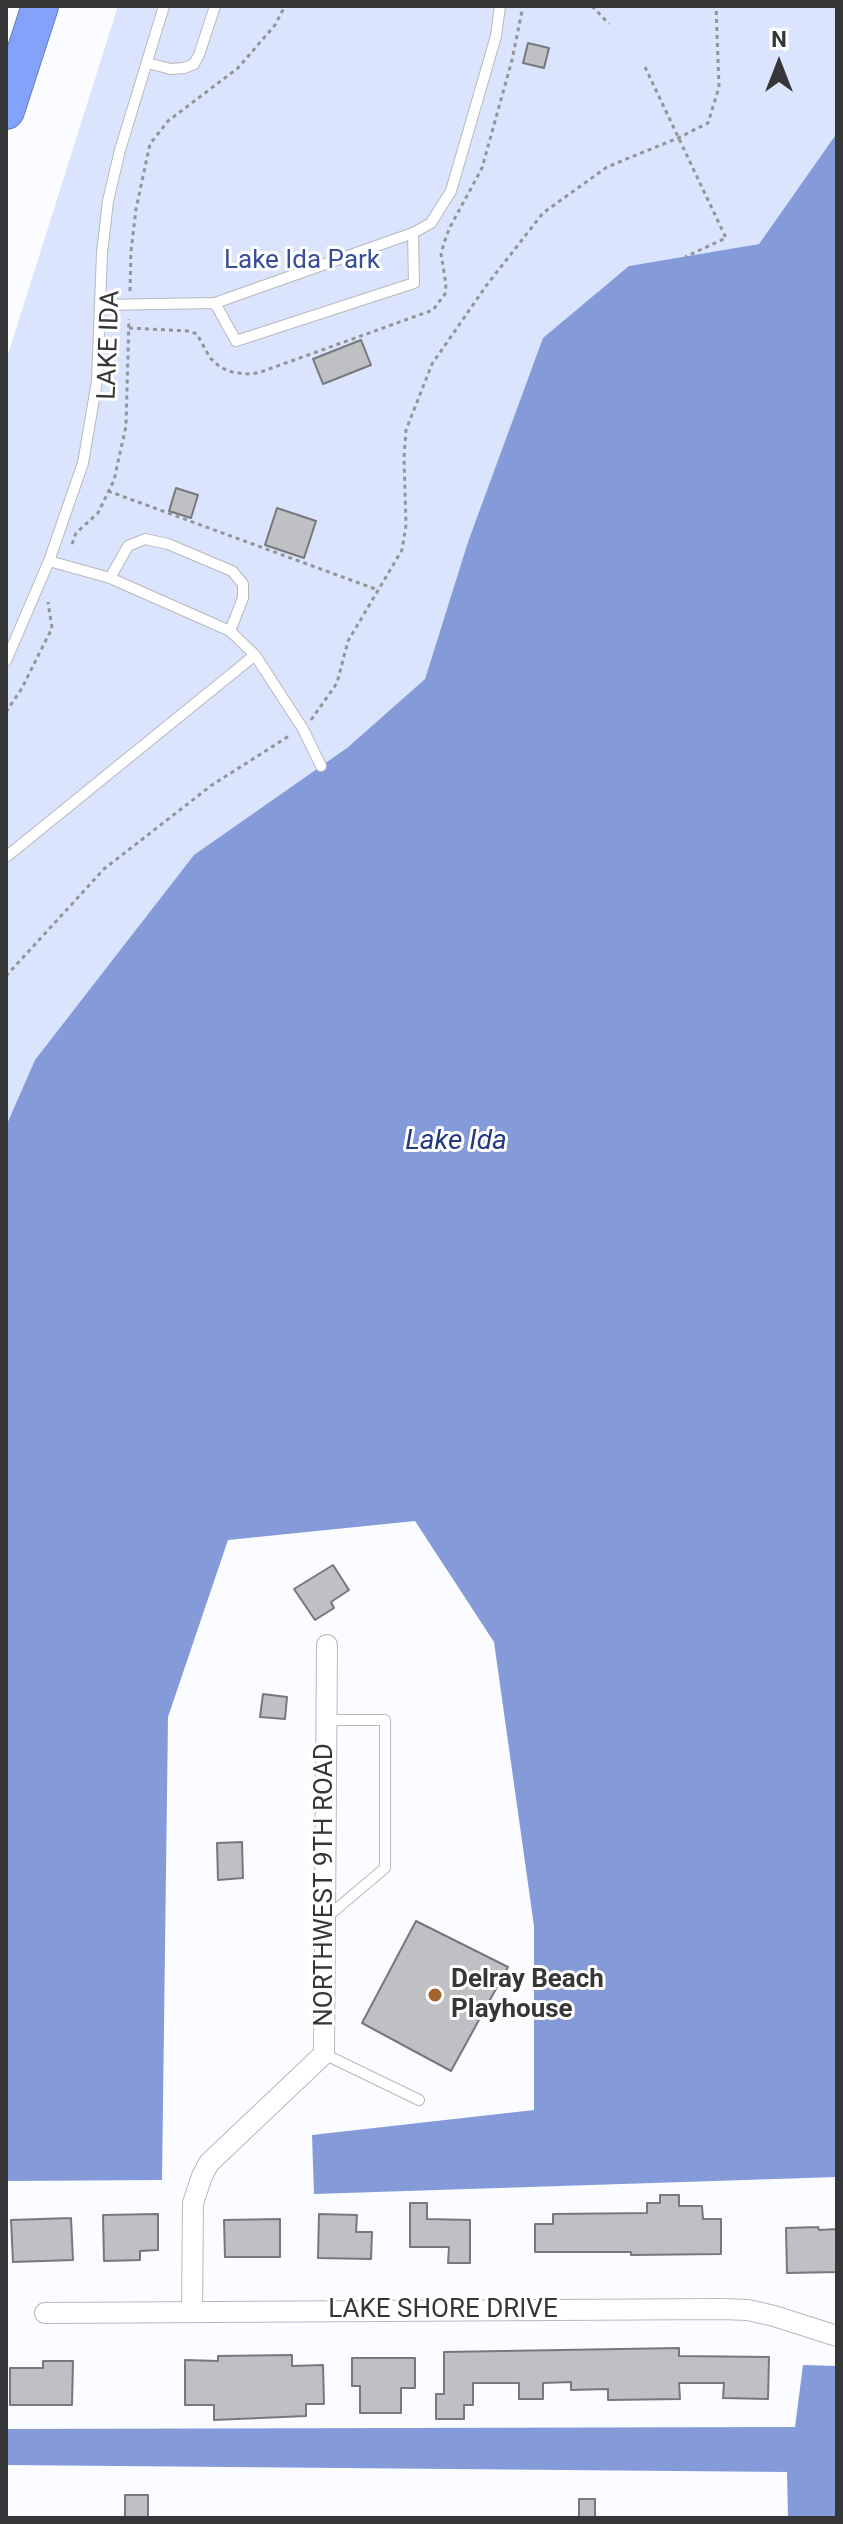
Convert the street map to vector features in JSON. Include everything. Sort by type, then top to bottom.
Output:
[{"type":"highway","points":[[6,111],[40,6]]},
{"type":"street","name":"NORTHWEST 9TH ROAD","points":[[192,2312],[193,2203],[202,2176],[209,2163],[324,2054],[327,1645]]},
{"type":"street","name":"LAKE SHORE DRIVE","points":[[45,2313],[721,2309],[748,2310],[774,2316],[837,2336]]},
{"type":"lane","points":[[6,661],[49,561],[83,463],[97,381],[102,253],[108,201],[120,150],[164,6]]},
{"type":"lane","points":[[147,63],[171,69],[194,64],[215,6]]},
{"type":"lane","points":[[100,305],[215,303],[413,233],[431,223],[451,191],[496,36],[500,6]]},
{"type":"lane","points":[[215,303],[236,341],[414,283],[413,233]]},
{"type":"lane","points":[[110,578],[128,546],[145,539],[168,544],[232,571],[243,584],[243,598],[230,631]]},
{"type":"lane","points":[[49,561],[110,578],[230,631],[255,655],[303,729],[321,766]]},
{"type":"lane","points":[[6,857],[255,655]]},
{"type":"lane","points":[[325,1918],[385,1868],[385,1720],[326,1720]]},
{"type":"lane","points":[[324,2054],[419,2100]]},
{"type":"path","name":"LAKE IDA","points":[[6,712],[22,688],[52,628],[47,598],[76,533],[98,513],[114,480],[126,426],[131,251],[136,209],[150,144],[168,121],[238,68],[275,25],[285,6]]},
{"type":"path","points":[[592,6],[609,24]]},
{"type":"path","points":[[6,976],[104,869],[212,785],[280,740],[303,729],[337,683],[348,641],[402,550],[406,525],[406,430],[432,364],[486,286],[543,213],[607,167],[708,123],[719,87],[716,6]]},
{"type":"path","points":[[645,67],[726,238],[685,257]]},
{"type":"path","points":[[108,491],[378,590]]},
{"type":"green space","name":"Lake Ida Park","points":[[118,6],[837,6],[837,133],[759,244],[629,266],[468,542],[425,679],[347,748],[35,1060],[6,1126],[6,361]]},
{"type":"water","name":"Lake Ida","points":[[837,133],[837,2177],[314,2194],[312,2135],[534,2110],[534,1926],[494,1642],[415,1521],[228,1540],[168,1717],[162,2180],[6,2181],[6,1126],[35,1060],[194,855],[347,748],[425,679],[468,542],[543,338],[629,266],[759,244]]},
{"type":"water","points":[[803,2365],[837,2366],[837,2518],[788,2518],[787,2472],[6,2465],[6,2429],[795,2427]]},
{"type":"building","points":[[528,43],[549,48],[544,68],[523,63]]},
{"type":"building","points":[[361,340],[371,365],[323,384],[313,359]]},
{"type":"building","points":[[176,488],[198,495],[191,518],[169,511]]},
{"type":"building","points":[[277,508],[316,521],[304,558],[265,545]]},
{"type":"building","points":[[333,1565],[349,1590],[331,1602],[334,1608],[315,1620],[294,1589]]},
{"type":"building","points":[[263,1694],[287,1697],[285,1719],[260,1717]]},
{"type":"building","points":[[242,1842],[243,1878],[218,1880],[217,1843]]},
{"type":"building","name":"Delray Beach Playhouse","points":[[416,1921],[508,1967],[451,2071],[362,2023]]},
{"type":"building","points":[[660,2195],[679,2195],[679,2206],[702,2206],[703,2219],[721,2219],[721,2254],[535,2252],[535,2224],[553,2224],[553,2214],[647,2213],[647,2203],[660,2203]]},
{"type":"building","points":[[410,2203],[427,2203],[427,2219],[470,2220],[470,2263],[448,2263],[449,2247],[410,2247]]},
{"type":"building","points":[[158,2214],[158,2250],[140,2251],[140,2260],[104,2261],[103,2215]]},
{"type":"building","points":[[319,2214],[357,2215],[356,2232],[372,2232],[371,2259],[318,2258]]},
{"type":"building","points":[[71,2218],[73,2260],[13,2262],[11,2220]]},
{"type":"building","points":[[280,2219],[280,2257],[225,2257],[224,2220]]},
{"type":"building","points":[[818,2227],[819,2230],[837,2229],[837,2272],[787,2273],[786,2228]]},
{"type":"building","points":[[679,2348],[679,2356],[769,2357],[768,2399],[723,2398],[724,2383],[679,2383],[680,2399],[608,2400],[608,2389],[571,2390],[571,2382],[543,2383],[543,2399],[519,2399],[519,2383],[473,2383],[473,2405],[464,2405],[464,2419],[436,2419],[436,2394],[444,2394],[444,2352]]},
{"type":"building","points":[[292,2355],[292,2366],[323,2365],[324,2404],[306,2404],[306,2416],[214,2420],[214,2405],[185,2405],[185,2360],[218,2361],[218,2356]]},
{"type":"building","points":[[352,2358],[415,2358],[415,2388],[401,2388],[401,2413],[360,2413],[360,2386],[352,2386]]},
{"type":"building","points":[[43,2361],[73,2361],[72,2405],[10,2405],[10,2368],[43,2368]]},
{"type":"building","points":[[125,2495],[148,2495],[148,2518],[125,2518]]},
{"type":"building","points":[[579,2499],[595,2499],[595,2518],[579,2518]]},
{"type":"place","name":"Delray Beach Playhouse","points":[[435,1995]]}]
